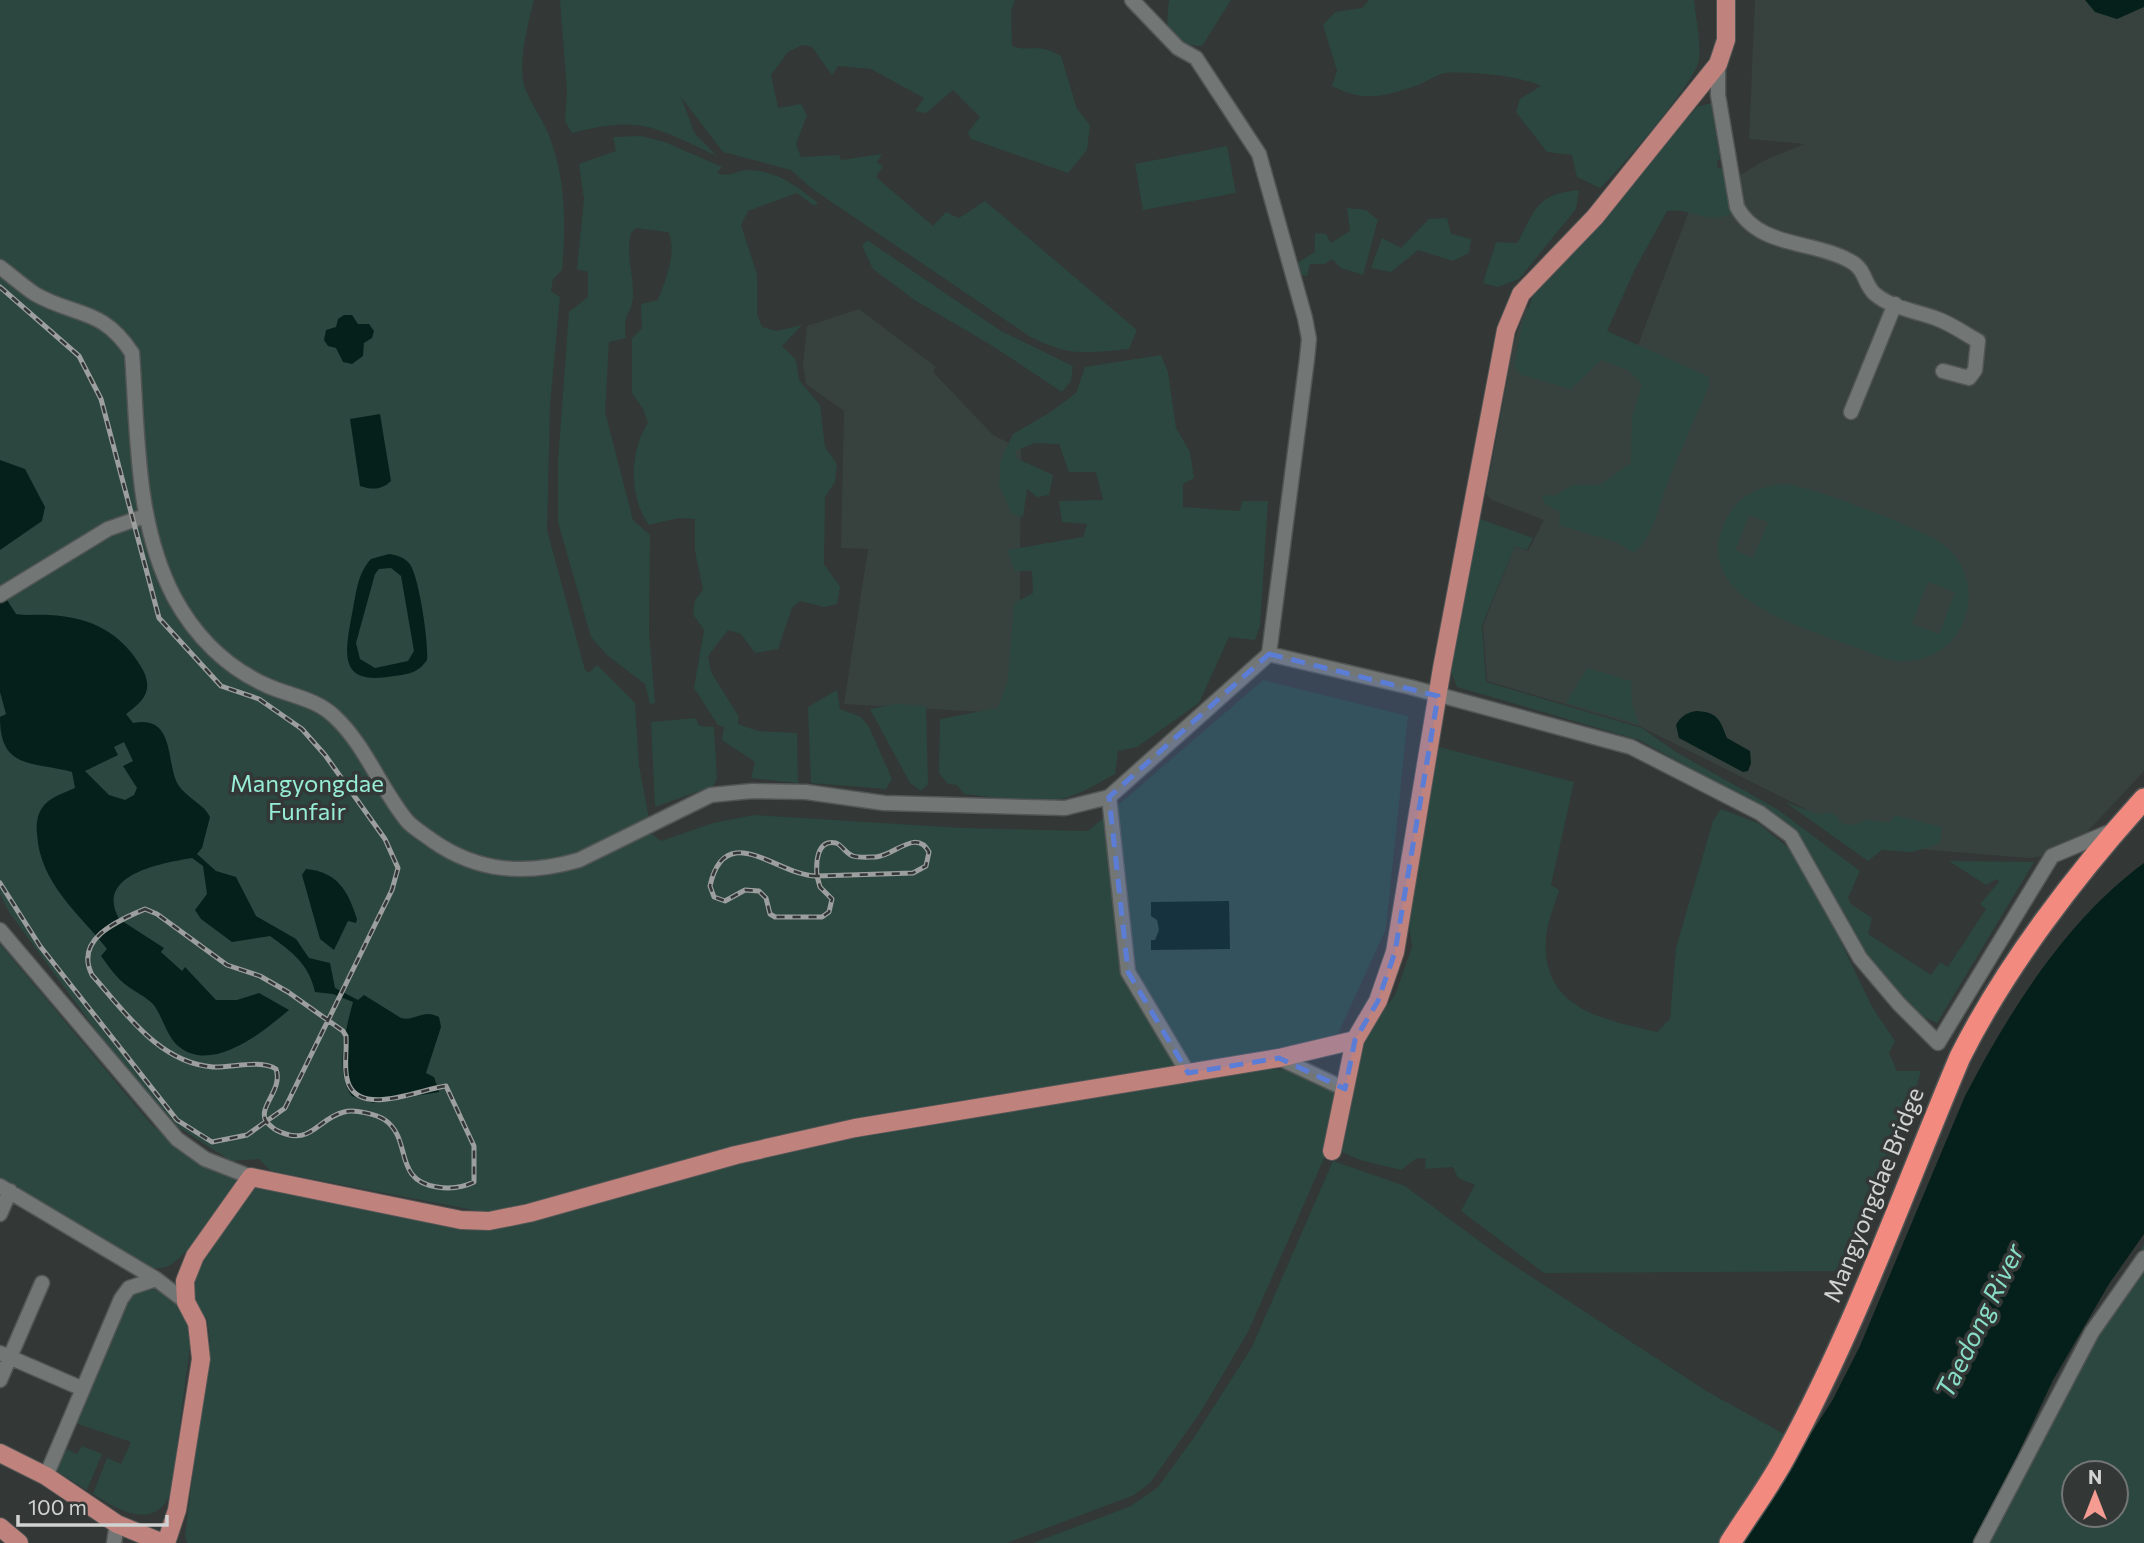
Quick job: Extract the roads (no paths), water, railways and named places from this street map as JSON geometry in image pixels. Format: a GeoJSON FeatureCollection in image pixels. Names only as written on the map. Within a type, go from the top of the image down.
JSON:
{"type":"FeatureCollection","features":[{"type":"Feature","properties":{"kind":"highway","name":"Mangyongdae Bridge"},"geometry":{"type":"LineString","coordinates":[[1730,1543],[1786,1455],[1826,1378],[1870,1280],[1959,1057],[1976,1024],[2080,876],[2144,799]]}},
{"type":"Feature","properties":{"kind":"main road"},"geometry":{"type":"LineString","coordinates":[[1332,1151],[1355,1040],[1378,1000],[1395,952],[1438,696],[1506,330],[1517,302],[1595,217],[1718,64],[1726,40],[1726,0]]}},
{"type":"Feature","properties":{"kind":"main road"},"geometry":{"type":"LineString","coordinates":[[0,1453],[46,1476],[117,1524],[165,1543],[177,1510],[201,1359],[197,1323],[186,1302],[185,1281],[195,1256],[251,1177],[461,1220],[489,1221],[530,1213],[736,1155],[855,1128],[1279,1058],[1355,1040]]}},
{"type":"Feature","properties":{"kind":"main road"},"geometry":{"type":"LineString","coordinates":[[0,1527],[19,1543]]}},
{"type":"Feature","properties":{"kind":"street"},"geometry":{"type":"LineString","coordinates":[[0,267],[36,294],[106,323],[121,337],[132,353],[145,516],[175,598],[212,649],[240,671],[269,687],[311,701],[335,717],[409,823],[465,860],[512,870],[534,871],[558,866],[579,860],[711,795],[752,791],[806,792],[884,803],[1065,808],[1109,797],[1269,653],[1309,339],[1259,154],[1196,58],[1178,48],[1132,0]]}},
{"type":"Feature","properties":{"kind":"street"},"geometry":{"type":"LineString","coordinates":[[1718,64],[1718,95],[1737,207],[1746,223],[1779,240],[1850,260],[1864,272],[1872,292],[1895,304],[1938,319],[1978,341],[1975,370],[1969,378],[1943,371]]}},
{"type":"Feature","properties":{"kind":"street"},"geometry":{"type":"LineString","coordinates":[[1850,412],[1895,304]]}},
{"type":"Feature","properties":{"kind":"street"},"geometry":{"type":"LineString","coordinates":[[3,593],[108,529],[145,516]]}},
{"type":"Feature","properties":{"kind":"street"},"geometry":{"type":"LineString","coordinates":[[1269,653],[1631,747],[1778,824],[1801,850],[1860,958],[1899,1004],[1938,1043],[2052,856],[2118,828]]}},
{"type":"Feature","properties":{"kind":"street"},"geometry":{"type":"LineString","coordinates":[[1109,797],[1128,972],[1188,1073]]}},
{"type":"Feature","properties":{"kind":"street"},"geometry":{"type":"LineString","coordinates":[[0,930],[177,1139],[205,1159],[251,1177]]}},
{"type":"Feature","properties":{"kind":"street"},"geometry":{"type":"LineString","coordinates":[[1279,1058],[1345,1089]]}},
{"type":"Feature","properties":{"kind":"street"},"geometry":{"type":"LineString","coordinates":[[0,1214],[5,1189],[156,1279],[186,1302]]}},
{"type":"Feature","properties":{"kind":"street"},"geometry":{"type":"LineString","coordinates":[[1981,1543],[2092,1332],[2144,1258]]}},
{"type":"Feature","properties":{"kind":"street"},"geometry":{"type":"LineString","coordinates":[[46,1476],[121,1299],[129,1288],[156,1279]]}},
{"type":"Feature","properties":{"kind":"street"},"geometry":{"type":"LineString","coordinates":[[0,1380],[5,1355],[41,1283]]}},
{"type":"Feature","properties":{"kind":"street"},"geometry":{"type":"LineString","coordinates":[[5,1355],[83,1389]]}},
{"type":"Feature","properties":{"kind":"street"},"geometry":{"type":"LineString","coordinates":[[114,1543],[117,1524]]}},
{"type":"Feature","properties":{"kind":"water"},"geometry":{"type":"Polygon","coordinates":[[[2085,0],[2144,0],[2144,7],[2117,19],[2095,12],[2085,0]]]}},
{"type":"Feature","properties":{"kind":"water"},"geometry":{"type":"Polygon","coordinates":[[[344,315],[352,315],[358,324],[369,324],[374,331],[372,338],[364,343],[363,356],[352,364],[343,362],[336,348],[328,346],[324,340],[326,330],[336,327],[338,319],[344,315]]]}},
{"type":"Feature","properties":{"kind":"water"},"geometry":{"type":"Polygon","coordinates":[[[380,414],[391,481],[380,488],[369,488],[360,486],[350,419],[380,414]]]}},
{"type":"Feature","properties":{"kind":"water"},"geometry":{"type":"Polygon","coordinates":[[[0,460],[25,469],[45,507],[42,521],[0,550],[0,460]]]}},
{"type":"Feature","properties":{"kind":"water"},"geometry":{"type":"Polygon","coordinates":[[[394,555],[407,561],[413,570],[425,626],[427,660],[413,672],[376,678],[354,672],[349,664],[347,643],[356,592],[363,571],[371,559],[394,555]],[[391,568],[379,569],[375,574],[356,643],[360,659],[375,668],[408,661],[414,651],[401,576],[391,568]]]}},
{"type":"Feature","properties":{"kind":"water"},"geometry":{"type":"Polygon","coordinates":[[[0,589],[16,614],[79,619],[104,629],[126,646],[143,670],[147,690],[141,701],[126,714],[133,723],[147,722],[157,726],[167,744],[179,786],[204,808],[210,817],[202,848],[197,854],[216,871],[236,877],[256,916],[296,939],[309,958],[330,963],[335,988],[358,1000],[364,995],[401,1018],[424,1014],[439,1017],[441,1027],[426,1073],[434,1077],[439,1092],[373,1103],[352,1096],[344,1075],[343,1050],[353,1002],[333,994],[315,992],[304,966],[270,936],[232,942],[201,919],[195,910],[207,894],[203,866],[192,858],[150,868],[123,881],[116,891],[114,904],[119,919],[164,948],[161,952],[182,971],[185,967],[216,1000],[237,1000],[259,993],[289,1010],[252,1038],[221,1053],[206,1056],[192,1054],[178,1046],[170,1037],[153,1004],[122,982],[101,956],[107,949],[63,897],[45,868],[37,834],[38,817],[49,801],[75,788],[72,772],[32,764],[12,755],[1,734],[0,717],[6,714],[0,692],[0,589]],[[124,742],[114,747],[118,755],[85,771],[109,795],[125,800],[134,795],[137,788],[123,766],[133,761],[124,742]]]}},
{"type":"Feature","properties":{"kind":"water"},"geometry":{"type":"Polygon","coordinates":[[[1696,711],[1714,715],[1727,738],[1750,751],[1751,763],[1748,771],[1743,772],[1679,738],[1676,725],[1684,715],[1696,711]]]}},
{"type":"Feature","properties":{"kind":"water","name":"Taedong River"},"geometry":{"type":"Polygon","coordinates":[[[2144,863],[2144,1234],[2109,1284],[2053,1380],[1976,1543],[1740,1543],[1832,1401],[1860,1346],[1965,1096],[2020,1000],[2089,912],[2144,863]]]}},
{"type":"Feature","properties":{"kind":"water"},"geometry":{"type":"Polygon","coordinates":[[[306,869],[334,879],[354,909],[356,923],[348,921],[334,950],[320,939],[302,875],[306,869]]]}},
{"type":"Feature","properties":{"kind":"water"},"geometry":{"type":"Polygon","coordinates":[[[1229,901],[1230,949],[1151,950],[1151,940],[1155,940],[1159,930],[1157,920],[1151,916],[1151,902],[1229,901]]]}},
{"type":"Feature","properties":{"kind":"railway"},"geometry":{"type":"LineString","coordinates":[[0,287],[79,356],[101,399],[159,618],[221,686],[259,699],[302,729],[325,755],[385,839],[398,868],[392,890],[285,1108],[247,1135],[212,1142],[177,1120],[40,946],[0,883]]}},
{"type":"Feature","properties":{"kind":"railway"},"geometry":{"type":"LineString","coordinates":[[817,876],[802,874],[740,853],[728,855],[717,866],[710,886],[714,897],[725,901],[745,890],[759,891],[766,898],[770,914],[775,917],[822,917],[829,912],[832,899],[820,887],[817,876],[819,854],[824,845],[836,843],[858,857],[883,856],[911,843],[924,845],[929,852],[926,866],[913,873],[817,876]]}},
{"type":"Feature","properties":{"kind":"railway"},"geometry":{"type":"LineString","coordinates":[[145,909],[157,914],[227,965],[260,976],[288,992],[343,1031],[346,1036],[347,1079],[356,1094],[379,1100],[446,1086],[474,1146],[474,1182],[451,1188],[423,1183],[408,1168],[399,1138],[393,1128],[385,1120],[371,1114],[344,1112],[306,1134],[297,1136],[276,1130],[267,1122],[264,1114],[277,1083],[276,1069],[262,1065],[213,1067],[176,1056],[160,1046],[131,1019],[92,975],[88,962],[93,941],[101,933],[122,919],[145,909]]}},
{"type":"Feature","properties":{"kind":"park label","name":"Mangyongdae Funfair"},"geometry":{"type":"Point","coordinates":[307,798]}}]}
